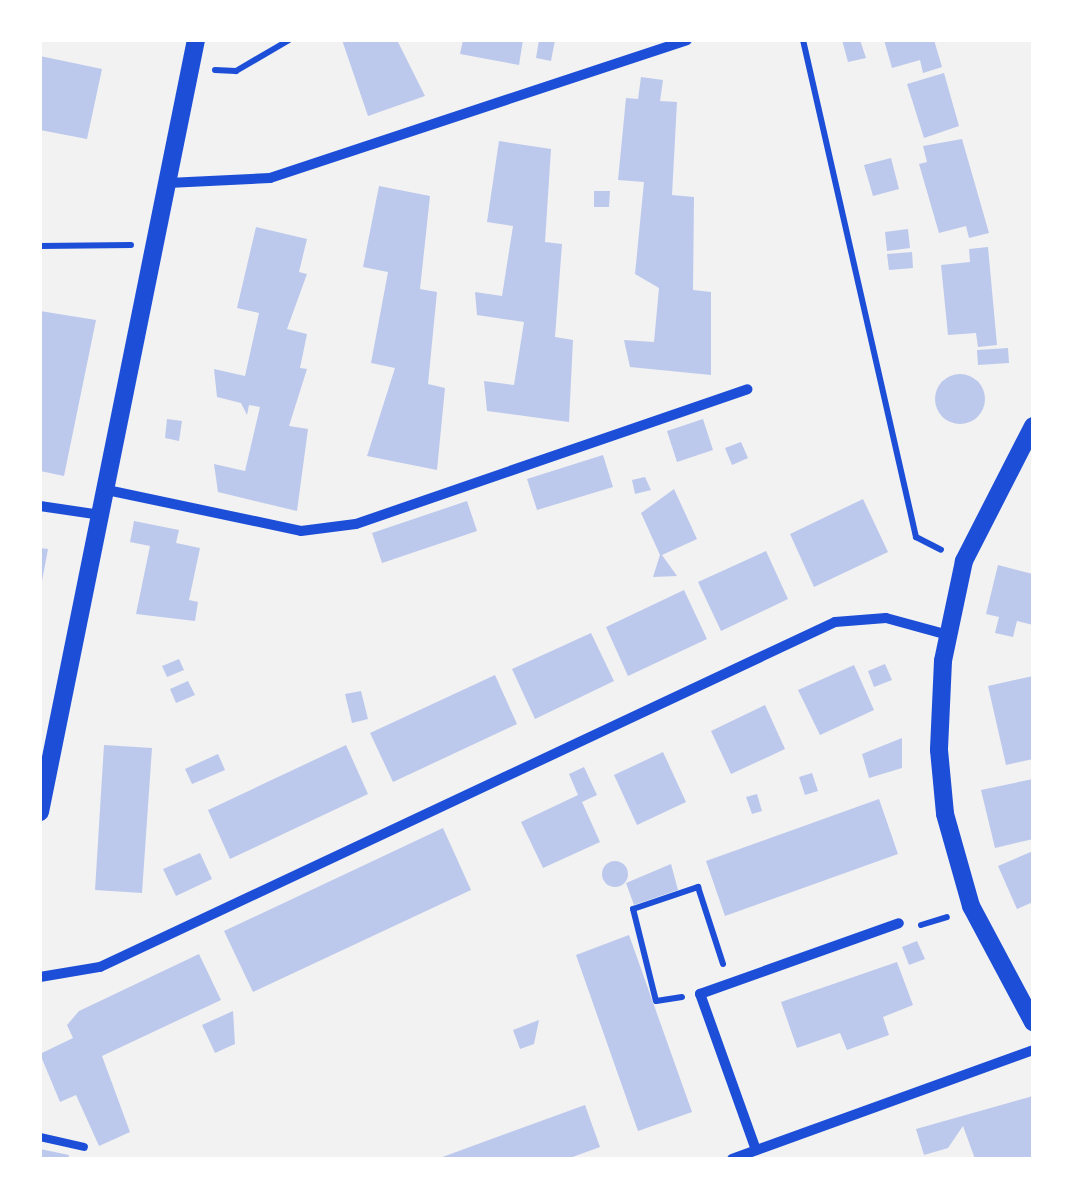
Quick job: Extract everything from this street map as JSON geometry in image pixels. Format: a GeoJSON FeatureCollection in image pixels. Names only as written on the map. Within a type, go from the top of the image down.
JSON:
{"type":"FeatureCollection","features":[{"type":"Feature","properties":{"kind":"street"},"geometry":{"type":"LineString","coordinates":[[40,812],[196,40]]}},
{"type":"Feature","properties":{"kind":"street"},"geometry":{"type":"LineString","coordinates":[[168,183],[270,178],[687,40]]}},
{"type":"Feature","properties":{"kind":"street"},"geometry":{"type":"LineString","coordinates":[[107,490],[301,532],[356,524],[747,389]]}},
{"type":"Feature","properties":{"kind":"street"},"geometry":{"type":"LineString","coordinates":[[1033,426],[964,561],[948,635],[941,788],[972,906],[1033,1022]]}},
{"type":"Feature","properties":{"kind":"street"},"geometry":{"type":"LineString","coordinates":[[40,506],[101,516]]}},
{"type":"Feature","properties":{"kind":"street"},"geometry":{"type":"LineString","coordinates":[[40,977],[100,967],[836,622],[886,618],[948,635]]}},
{"type":"Feature","properties":{"kind":"street"},"geometry":{"type":"LineString","coordinates":[[756,1150],[700,994],[899,923]]}},
{"type":"Feature","properties":{"kind":"street"},"geometry":{"type":"LineString","coordinates":[[732,1159],[1033,1050]]}},
{"type":"Feature","properties":{"kind":"lane"},"geometry":{"type":"LineString","coordinates":[[40,1137],[84,1147]]}},
{"type":"Feature","properties":{"kind":"path"},"geometry":{"type":"LineString","coordinates":[[189,68],[236,70],[289,40]]}},
{"type":"Feature","properties":{"kind":"path"},"geometry":{"type":"LineString","coordinates":[[802,40],[916,537],[964,561]]}},
{"type":"Feature","properties":{"kind":"path"},"geometry":{"type":"LineString","coordinates":[[40,246],[152,247]]}},
{"type":"Feature","properties":{"kind":"path"},"geometry":{"type":"LineString","coordinates":[[700,994],[656,1001],[633,909],[698,887],[730,984]]}},
{"type":"Feature","properties":{"kind":"path"},"geometry":{"type":"LineString","coordinates":[[899,923],[918,926],[972,906]]}},
{"type":"Feature","properties":{"kind":"building"},"geometry":{"type":"Polygon","coordinates":[[[342,40],[397,40],[425,96],[368,116],[342,40]]]}},
{"type":"Feature","properties":{"kind":"building"},"geometry":{"type":"Polygon","coordinates":[[[463,40],[523,40],[519,65],[460,54],[463,40]]]}},
{"type":"Feature","properties":{"kind":"building"},"geometry":{"type":"Polygon","coordinates":[[[539,40],[555,40],[551,61],[536,58],[539,40]]]}},
{"type":"Feature","properties":{"kind":"building"},"geometry":{"type":"Polygon","coordinates":[[[842,40],[860,40],[866,58],[848,62],[842,40]]]}},
{"type":"Feature","properties":{"kind":"building"},"geometry":{"type":"Polygon","coordinates":[[[884,40],[934,40],[942,67],[923,73],[920,60],[892,68],[884,40]]]}},
{"type":"Feature","properties":{"kind":"building"},"geometry":{"type":"Polygon","coordinates":[[[40,56],[102,69],[87,139],[40,130],[40,56]]]}},
{"type":"Feature","properties":{"kind":"building"},"geometry":{"type":"Polygon","coordinates":[[[944,73],[959,126],[924,138],[907,84],[944,73]]]}},
{"type":"Feature","properties":{"kind":"building"},"geometry":{"type":"Polygon","coordinates":[[[641,77],[663,80],[660,101],[677,102],[672,195],[694,197],[693,290],[711,292],[711,375],[630,367],[624,340],[654,342],[659,288],[635,274],[644,182],[618,180],[626,98],[638,99],[641,77]]]}},
{"type":"Feature","properties":{"kind":"building"},"geometry":{"type":"Polygon","coordinates":[[[962,139],[989,233],[969,238],[966,226],[939,233],[919,164],[927,162],[923,146],[962,139]]]}},
{"type":"Feature","properties":{"kind":"building"},"geometry":{"type":"Polygon","coordinates":[[[499,141],[551,149],[545,242],[562,244],[555,337],[573,340],[569,422],[487,411],[484,381],[514,385],[524,322],[477,315],[475,292],[502,296],[513,226],[487,222],[499,141]]]}},
{"type":"Feature","properties":{"kind":"building"},"geometry":{"type":"Polygon","coordinates":[[[891,158],[899,189],[873,196],[864,165],[891,158]]]}},
{"type":"Feature","properties":{"kind":"building"},"geometry":{"type":"Polygon","coordinates":[[[379,186],[430,196],[420,289],[437,292],[428,384],[445,388],[437,470],[367,456],[395,368],[371,363],[388,272],[363,267],[379,186]]]}},
{"type":"Feature","properties":{"kind":"building"},"geometry":{"type":"Polygon","coordinates":[[[594,191],[610,191],[609,207],[594,207],[594,191]]]}},
{"type":"Feature","properties":{"kind":"building"},"geometry":{"type":"Polygon","coordinates":[[[256,227],[307,239],[299,272],[307,274],[287,329],[307,334],[300,368],[307,369],[289,426],[308,429],[297,511],[218,492],[214,464],[245,471],[260,407],[249,405],[247,415],[241,403],[217,397],[214,369],[245,376],[259,313],[237,308],[256,227]]]}},
{"type":"Feature","properties":{"kind":"building"},"geometry":{"type":"Polygon","coordinates":[[[908,229],[910,248],[887,251],[885,232],[908,229]]]}},
{"type":"Feature","properties":{"kind":"building"},"geometry":{"type":"Polygon","coordinates":[[[988,247],[997,345],[978,347],[976,333],[948,335],[941,265],[970,262],[969,249],[988,247]]]}},
{"type":"Feature","properties":{"kind":"building"},"geometry":{"type":"Polygon","coordinates":[[[912,252],[913,268],[889,270],[887,254],[912,252]]]}},
{"type":"Feature","properties":{"kind":"building"},"geometry":{"type":"Polygon","coordinates":[[[40,311],[96,320],[64,476],[40,471],[40,311]]]}},
{"type":"Feature","properties":{"kind":"building"},"geometry":{"type":"Polygon","coordinates":[[[1008,348],[1009,363],[978,365],[977,350],[1008,348]]]}},
{"type":"Feature","properties":{"kind":"building"},"geometry":{"type":"Polygon","coordinates":[[[960,374],[978,381],[985,399],[978,417],[960,424],[942,417],[935,399],[942,381],[960,374]]]}},
{"type":"Feature","properties":{"kind":"building"},"geometry":{"type":"Polygon","coordinates":[[[167,419],[182,421],[179,441],[165,438],[167,419]]]}},
{"type":"Feature","properties":{"kind":"building"},"geometry":{"type":"Polygon","coordinates":[[[703,419],[713,450],[677,462],[667,431],[703,419]]]}},
{"type":"Feature","properties":{"kind":"building"},"geometry":{"type":"Polygon","coordinates":[[[741,442],[748,458],[732,465],[725,448],[741,442]]]}},
{"type":"Feature","properties":{"kind":"building"},"geometry":{"type":"Polygon","coordinates":[[[603,455],[613,487],[537,510],[527,479],[603,455]]]}},
{"type":"Feature","properties":{"kind":"building"},"geometry":{"type":"Polygon","coordinates":[[[645,477],[651,490],[635,494],[632,480],[645,477]]]}},
{"type":"Feature","properties":{"kind":"building"},"geometry":{"type":"Polygon","coordinates":[[[674,489],[697,539],[662,555],[677,576],[653,577],[660,555],[641,513],[674,489]]]}},
{"type":"Feature","properties":{"kind":"building"},"geometry":{"type":"Polygon","coordinates":[[[863,499],[888,552],[814,587],[790,534],[863,499]]]}},
{"type":"Feature","properties":{"kind":"building"},"geometry":{"type":"Polygon","coordinates":[[[467,501],[477,531],[382,563],[372,533],[467,501]]]}},
{"type":"Feature","properties":{"kind":"building"},"geometry":{"type":"Polygon","coordinates":[[[134,521],[179,530],[176,543],[200,548],[189,600],[198,602],[195,621],[136,614],[150,546],[130,542],[134,521]]]}},
{"type":"Feature","properties":{"kind":"building"},"geometry":{"type":"Polygon","coordinates":[[[40,548],[48,549],[42,581],[40,581],[40,548]]]}},
{"type":"Feature","properties":{"kind":"building"},"geometry":{"type":"Polygon","coordinates":[[[766,551],[788,599],[721,631],[698,582],[766,551]]]}},
{"type":"Feature","properties":{"kind":"building"},"geometry":{"type":"Polygon","coordinates":[[[998,565],[1033,574],[1033,625],[1017,621],[1013,637],[995,633],[999,617],[986,614],[998,565]]]}},
{"type":"Feature","properties":{"kind":"building"},"geometry":{"type":"Polygon","coordinates":[[[684,590],[707,639],[628,676],[606,627],[684,590]]]}},
{"type":"Feature","properties":{"kind":"building"},"geometry":{"type":"Polygon","coordinates":[[[591,633],[614,681],[535,719],[512,669],[591,633]]]}},
{"type":"Feature","properties":{"kind":"building"},"geometry":{"type":"Polygon","coordinates":[[[179,659],[184,670],[167,677],[162,666],[179,659]]]}},
{"type":"Feature","properties":{"kind":"building"},"geometry":{"type":"Polygon","coordinates":[[[885,664],[892,680],[874,687],[868,671],[885,664]]]}},
{"type":"Feature","properties":{"kind":"building"},"geometry":{"type":"Polygon","coordinates":[[[854,665],[874,710],[820,735],[798,690],[854,665]]]}},
{"type":"Feature","properties":{"kind":"building"},"geometry":{"type":"Polygon","coordinates":[[[495,675],[517,724],[393,782],[370,733],[495,675]]]}},
{"type":"Feature","properties":{"kind":"building"},"geometry":{"type":"Polygon","coordinates":[[[1033,676],[1033,759],[1006,765],[988,686],[1033,676]]]}},
{"type":"Feature","properties":{"kind":"building"},"geometry":{"type":"Polygon","coordinates":[[[188,681],[195,695],[176,703],[170,689],[188,681]]]}},
{"type":"Feature","properties":{"kind":"building"},"geometry":{"type":"Polygon","coordinates":[[[361,691],[368,719],[352,723],[345,694],[361,691]]]}},
{"type":"Feature","properties":{"kind":"building"},"geometry":{"type":"Polygon","coordinates":[[[765,705],[785,749],[731,774],[711,731],[765,705]]]}},
{"type":"Feature","properties":{"kind":"building"},"geometry":{"type":"Polygon","coordinates":[[[902,738],[902,768],[869,778],[862,754],[902,738]]]}},
{"type":"Feature","properties":{"kind":"building"},"geometry":{"type":"Polygon","coordinates":[[[104,745],[152,748],[142,893],[95,890],[104,745]]]}},
{"type":"Feature","properties":{"kind":"building"},"geometry":{"type":"Polygon","coordinates":[[[346,745],[368,794],[230,859],[208,810],[346,745]]]}},
{"type":"Feature","properties":{"kind":"building"},"geometry":{"type":"Polygon","coordinates":[[[663,752],[686,802],[637,825],[614,775],[663,752]]]}},
{"type":"Feature","properties":{"kind":"building"},"geometry":{"type":"Polygon","coordinates":[[[218,754],[225,770],[192,784],[185,769],[218,754]]]}},
{"type":"Feature","properties":{"kind":"building"},"geometry":{"type":"Polygon","coordinates":[[[584,767],[597,795],[582,802],[600,842],[543,868],[521,822],[578,795],[569,774],[584,767]]]}},
{"type":"Feature","properties":{"kind":"building"},"geometry":{"type":"Polygon","coordinates":[[[812,773],[818,791],[805,795],[799,777],[812,773]]]}},
{"type":"Feature","properties":{"kind":"building"},"geometry":{"type":"Polygon","coordinates":[[[1033,779],[1033,839],[995,848],[981,790],[1033,779]]]}},
{"type":"Feature","properties":{"kind":"building"},"geometry":{"type":"Polygon","coordinates":[[[757,794],[762,811],[752,814],[746,797],[757,794]]]}},
{"type":"Feature","properties":{"kind":"building"},"geometry":{"type":"Polygon","coordinates":[[[879,799],[898,854],[725,916],[706,861],[879,799]]]}},
{"type":"Feature","properties":{"kind":"building"},"geometry":{"type":"Polygon","coordinates":[[[443,828],[471,890],[253,992],[224,931],[443,828]]]}},
{"type":"Feature","properties":{"kind":"building"},"geometry":{"type":"Polygon","coordinates":[[[1033,851],[1033,902],[1017,909],[998,866],[1033,851]]]}},
{"type":"Feature","properties":{"kind":"building"},"geometry":{"type":"Polygon","coordinates":[[[200,853],[212,879],[176,896],[163,869],[200,853]]]}},
{"type":"Feature","properties":{"kind":"building"},"geometry":{"type":"Polygon","coordinates":[[[615,861],[624,865],[628,874],[624,883],[615,887],[606,883],[602,874],[606,865],[615,861]]]}},
{"type":"Feature","properties":{"kind":"building"},"geometry":{"type":"Polygon","coordinates":[[[671,864],[678,890],[634,905],[626,883],[671,864]]]}},
{"type":"Feature","properties":{"kind":"building"},"geometry":{"type":"Polygon","coordinates":[[[629,935],[692,1112],[638,1131],[576,955],[629,935]]]}},
{"type":"Feature","properties":{"kind":"building"},"geometry":{"type":"Polygon","coordinates":[[[917,941],[925,959],[909,965],[902,947],[917,941]]]}},
{"type":"Feature","properties":{"kind":"building"},"geometry":{"type":"Polygon","coordinates":[[[199,954],[221,1000],[102,1056],[130,1132],[99,1146],[76,1095],[60,1102],[40,1054],[73,1038],[67,1025],[79,1011],[199,954]]]}},
{"type":"Feature","properties":{"kind":"building"},"geometry":{"type":"Polygon","coordinates":[[[897,962],[913,1005],[883,1017],[889,1035],[847,1050],[840,1033],[797,1048],[781,1002],[897,962]]]}},
{"type":"Feature","properties":{"kind":"building"},"geometry":{"type":"Polygon","coordinates":[[[233,1011],[235,1044],[215,1053],[202,1025],[233,1011]]]}},
{"type":"Feature","properties":{"kind":"building"},"geometry":{"type":"Polygon","coordinates":[[[539,1020],[534,1044],[520,1049],[513,1030],[539,1020]]]}},
{"type":"Feature","properties":{"kind":"building"},"geometry":{"type":"Polygon","coordinates":[[[1033,1096],[1033,1159],[975,1159],[963,1126],[948,1148],[924,1155],[916,1129],[1033,1096]]]}},
{"type":"Feature","properties":{"kind":"building"},"geometry":{"type":"Polygon","coordinates":[[[585,1105],[600,1147],[567,1159],[437,1159],[585,1105]]]}},
{"type":"Feature","properties":{"kind":"building"},"geometry":{"type":"Polygon","coordinates":[[[40,1149],[69,1155],[68,1159],[40,1159],[40,1149]]]}}]}
